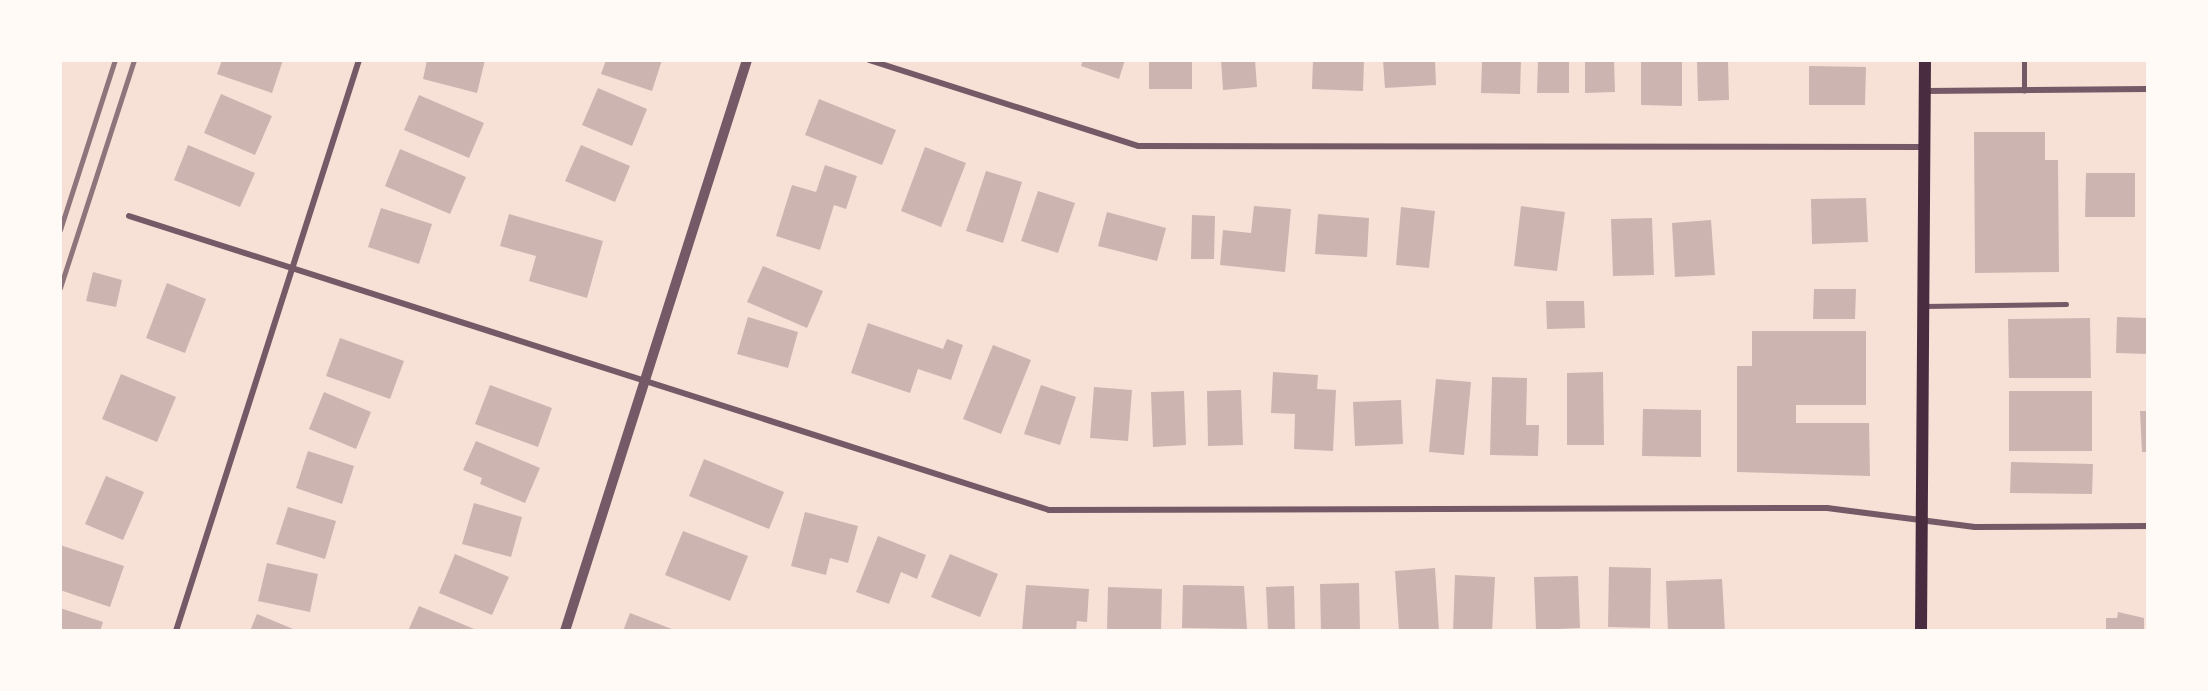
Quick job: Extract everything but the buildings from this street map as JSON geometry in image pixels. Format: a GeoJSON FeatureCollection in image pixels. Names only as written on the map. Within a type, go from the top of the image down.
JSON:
{"type":"FeatureCollection","features":[{"type":"Feature","properties":{"kind":"main road"},"geometry":{"type":"LineString","coordinates":[[1921,631],[1925,60]]}},
{"type":"Feature","properties":{"kind":"street"},"geometry":{"type":"LineString","coordinates":[[176,631],[359,60]]}},
{"type":"Feature","properties":{"kind":"street"},"geometry":{"type":"LineString","coordinates":[[565,631],[747,60]]}},
{"type":"Feature","properties":{"kind":"street"},"geometry":{"type":"LineString","coordinates":[[869,60],[1139,146],[1925,147]]}},
{"type":"Feature","properties":{"kind":"street"},"geometry":{"type":"LineString","coordinates":[[1925,91],[2148,90]]}},
{"type":"Feature","properties":{"kind":"street"},"geometry":{"type":"LineString","coordinates":[[129,216],[1049,510],[1827,508],[1921,518],[1976,527],[2148,526]]}},
{"type":"Feature","properties":{"kind":"lane"},"geometry":{"type":"LineString","coordinates":[[2024,60],[2024,91]]}},
{"type":"Feature","properties":{"kind":"lane"},"geometry":{"type":"LineString","coordinates":[[1923,306],[2066,304]]}},
{"type":"Feature","properties":{"kind":"railway"},"geometry":{"type":"LineString","coordinates":[[60,230],[115,60]]}},
{"type":"Feature","properties":{"kind":"railway"},"geometry":{"type":"LineString","coordinates":[[60,288],[134,60]]}}]}
